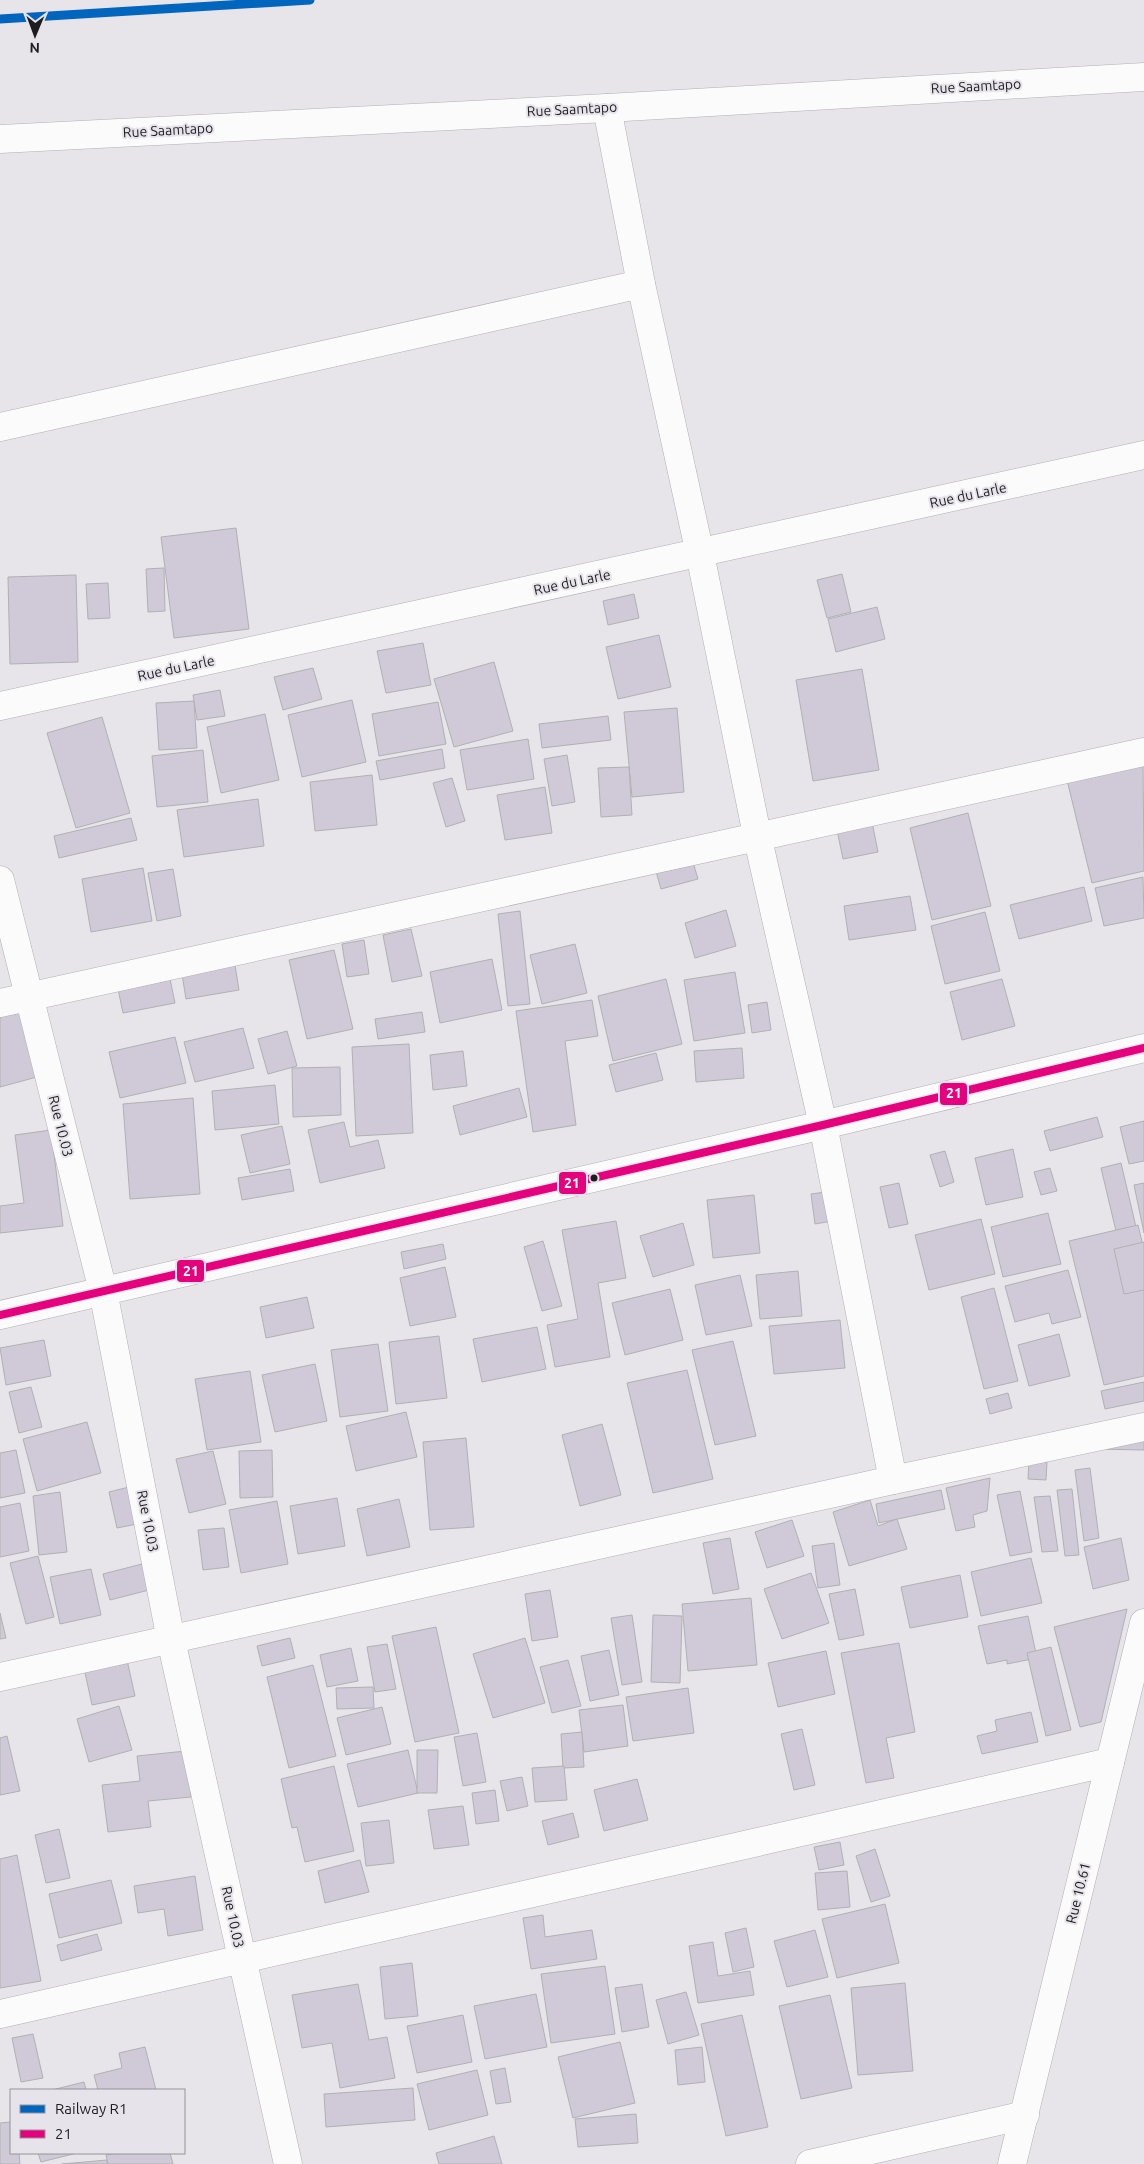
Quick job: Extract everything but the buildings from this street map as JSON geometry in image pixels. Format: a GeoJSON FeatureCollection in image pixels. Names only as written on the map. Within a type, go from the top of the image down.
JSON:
{"type":"FeatureCollection","features":[{"type":"Feature","properties":{"kind":"street","name":"Rue Saamtapo"},"geometry":{"type":"LineString","coordinates":[[0,139],[607,108],[1144,77]]}},
{"type":"Feature","properties":{"kind":"street"},"geometry":{"type":"LineString","coordinates":[[607,108],[641,284],[700,554],[756,836],[823,1125],[893,1480]]}},
{"type":"Feature","properties":{"kind":"street"},"geometry":{"type":"LineString","coordinates":[[0,427],[641,284]]}},
{"type":"Feature","properties":{"kind":"street","name":"Rue du Larle"},"geometry":{"type":"LineString","coordinates":[[0,706],[1144,456]]}},
{"type":"Feature","properties":{"kind":"street"},"geometry":{"type":"LineString","coordinates":[[0,1003],[1144,752]]}},
{"type":"Feature","properties":{"kind":"street","name":"Rue 10.03"},"geometry":{"type":"LineString","coordinates":[[0,880],[103,1291],[171,1640],[288,2164]]}},
{"type":"Feature","properties":{"kind":"street"},"geometry":{"type":"LineString","coordinates":[[0,1315],[823,1125],[1144,1048]]}},
{"type":"Feature","properties":{"kind":"street"},"geometry":{"type":"LineString","coordinates":[[0,1677],[893,1480],[1144,1427]]}},
{"type":"Feature","properties":{"kind":"street","name":"Rue 10.61"},"geometry":{"type":"LineString","coordinates":[[1012,2164],[1144,1623]]}},
{"type":"Feature","properties":{"kind":"street"},"geometry":{"type":"LineString","coordinates":[[0,2014],[1110,1762]]}},
{"type":"Feature","properties":{"kind":"street"},"geometry":{"type":"LineString","coordinates":[[810,2164],[1025,2115]]}},
{"type":"Feature","properties":{"kind":"rail line","name":"R1"},"geometry":{"type":"LineString","coordinates":[[0,19],[310,0]]}},
{"type":"Feature","properties":{"kind":"transit line","name":"21"},"geometry":{"type":"LineString","coordinates":[[0,1315],[823,1125],[1144,1048]]}}]}
